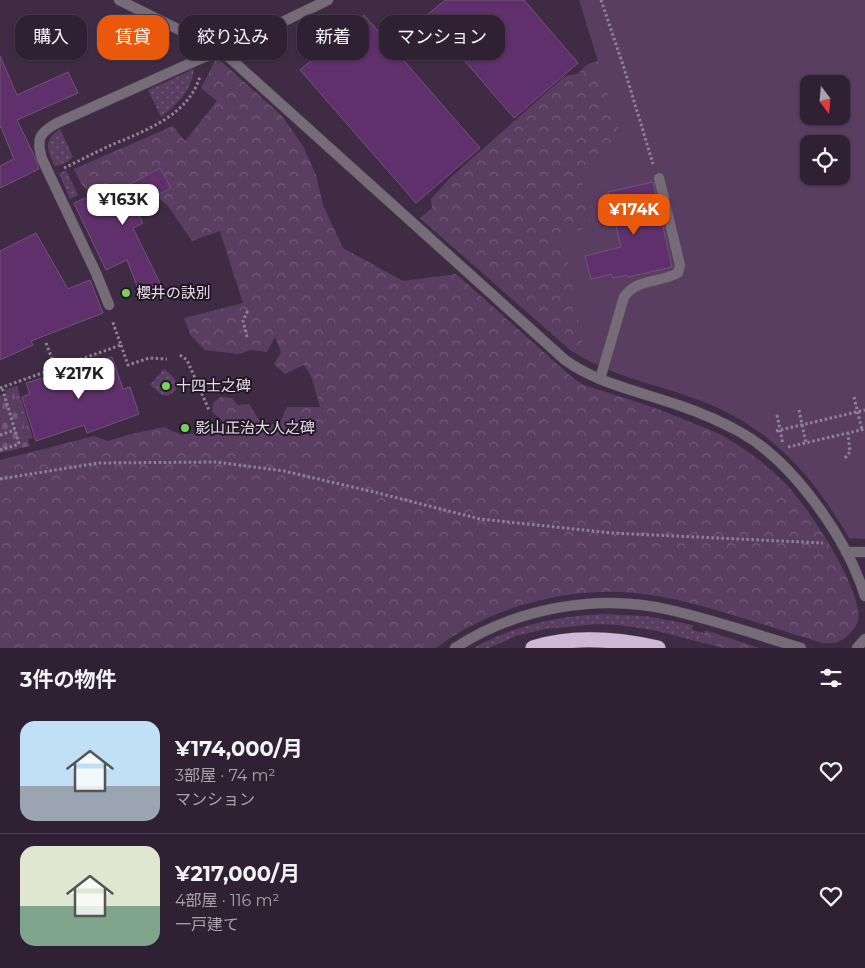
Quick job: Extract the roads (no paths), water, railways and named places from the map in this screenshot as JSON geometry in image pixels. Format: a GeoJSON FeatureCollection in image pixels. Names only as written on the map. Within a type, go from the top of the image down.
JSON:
{"type":"FeatureCollection","features":[{"type":"Feature","properties":{"kind":"highway"},"geometry":{"type":"LineString","coordinates":[[532,648],[560,642],[582,640],[620,642],[658,648]]}},
{"type":"Feature","properties":{"kind":"street"},"geometry":{"type":"LineString","coordinates":[[119,0],[179,30]]}},
{"type":"Feature","properties":{"kind":"street"},"geometry":{"type":"LineString","coordinates":[[287,20],[328,0]]}},
{"type":"Feature","properties":{"kind":"street"},"geometry":{"type":"LineString","coordinates":[[109,310],[96,273],[39,149],[39,139],[44,131],[57,123],[198,60]]}},
{"type":"Feature","properties":{"kind":"street"},"geometry":{"type":"LineString","coordinates":[[232,60],[578,370],[682,406],[741,433],[781,464],[823,514],[846,552],[865,596]]}},
{"type":"Feature","properties":{"kind":"street"},"geometry":{"type":"LineString","coordinates":[[600,379],[624,297],[629,290],[638,284],[678,273],[680,265],[659,178]]}},
{"type":"Feature","properties":{"kind":"street"},"geometry":{"type":"LineString","coordinates":[[846,552],[865,552]]}},
{"type":"Feature","properties":{"kind":"street"},"geometry":{"type":"LineString","coordinates":[[455,648],[488,630],[540,611],[565,606],[615,604],[669,609],[801,648]]}},
{"type":"Feature","properties":{"kind":"street"},"geometry":{"type":"LineString","coordinates":[[856,648],[865,639]]}},
{"type":"Feature","properties":{"kind":"place","name":"櫻井の訣別"},"geometry":{"type":"Point","coordinates":[126,293]}},
{"type":"Feature","properties":{"kind":"place","name":"十四士之碑"},"geometry":{"type":"Point","coordinates":[166,386]}},
{"type":"Feature","properties":{"kind":"place","name":"影山正治大人之碑"},"geometry":{"type":"Point","coordinates":[185,428]}}]}
